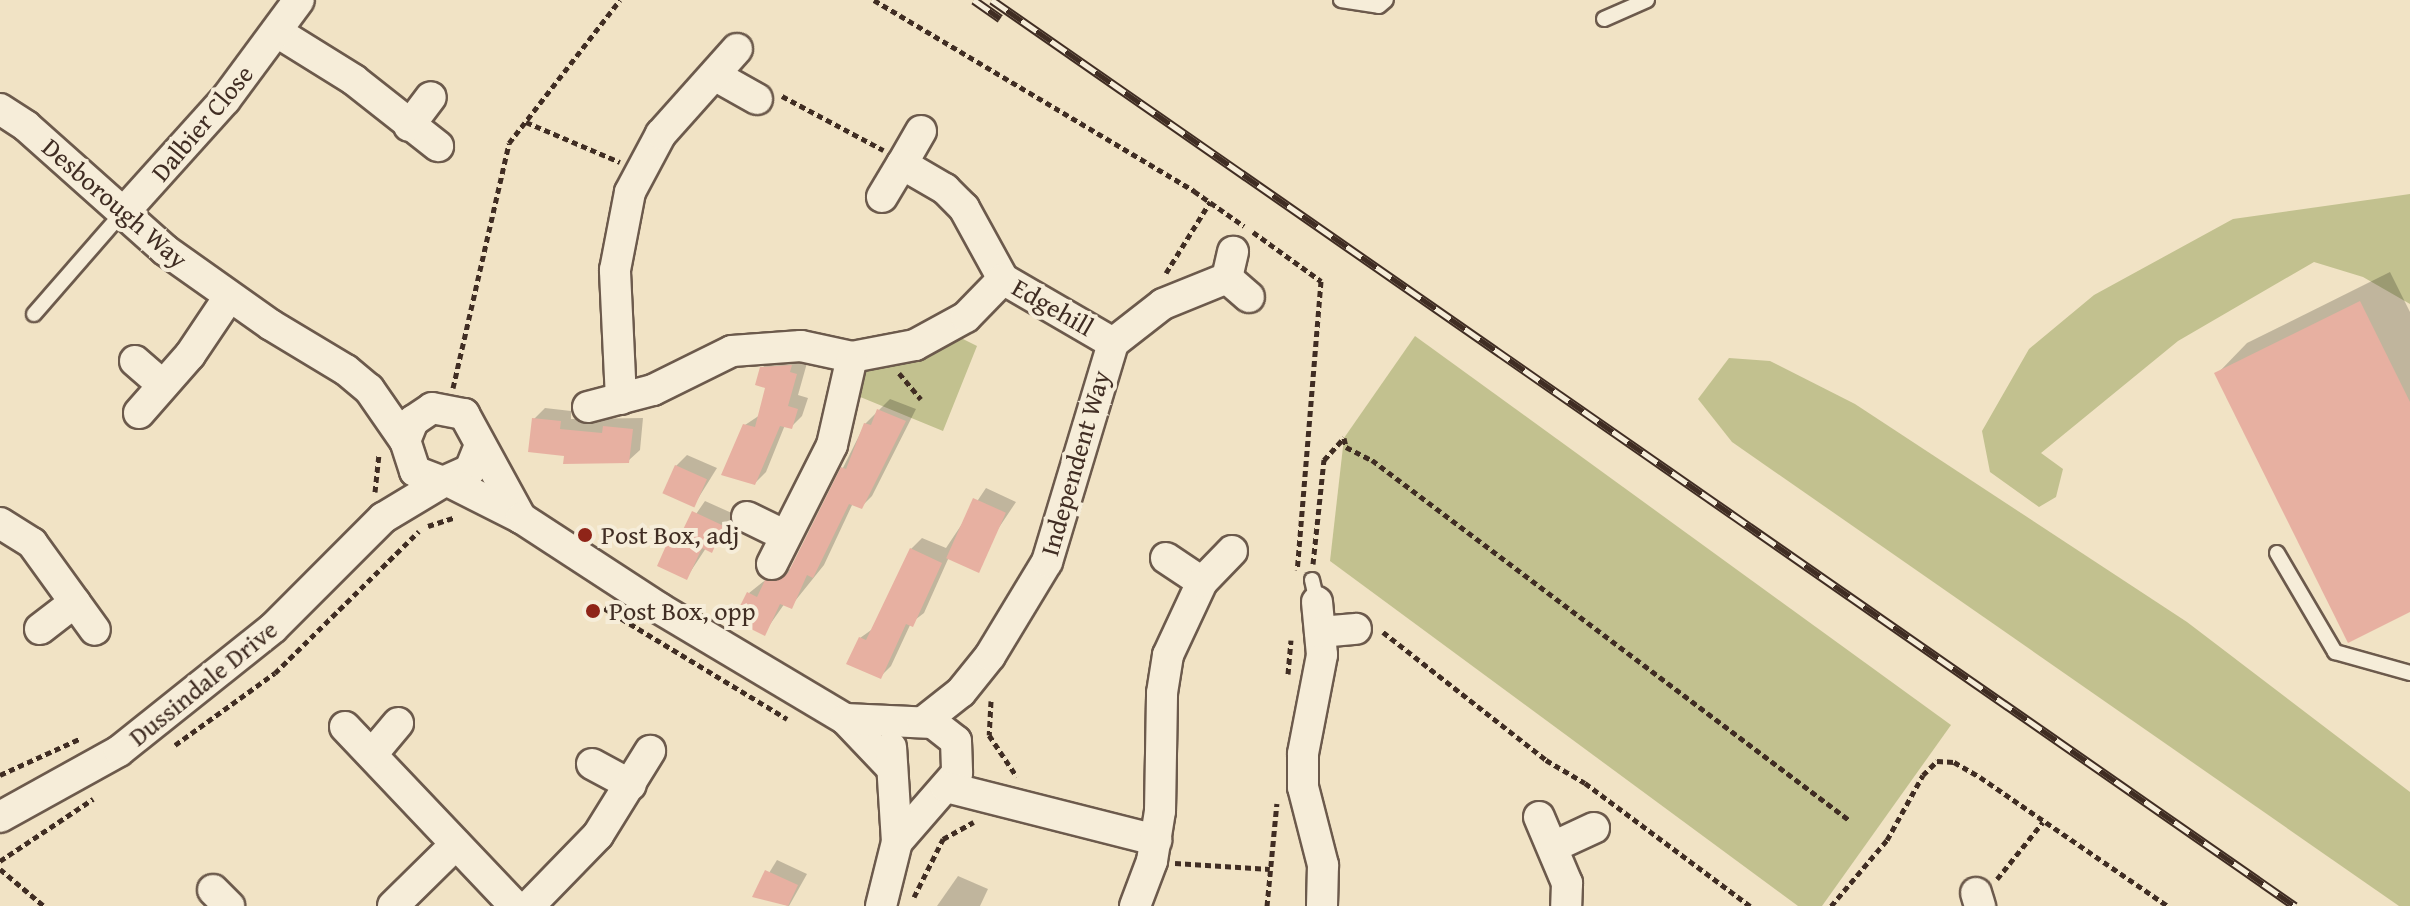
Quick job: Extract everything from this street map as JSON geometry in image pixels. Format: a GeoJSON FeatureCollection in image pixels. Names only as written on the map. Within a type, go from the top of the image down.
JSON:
{"type":"FeatureCollection","features":[{"type":"Feature","properties":{"kind":"street","name":"Dalbier Close"},"geometry":{"type":"LineString","coordinates":[[124,212],[225,100],[299,0]]}},
{"type":"Feature","properties":{"kind":"street"},"geometry":{"type":"LineString","coordinates":[[277,32],[354,80],[438,146]]}},
{"type":"Feature","properties":{"kind":"street"},"geometry":{"type":"LineString","coordinates":[[621,399],[615,270],[638,172],[661,134],[737,49]]}},
{"type":"Feature","properties":{"kind":"street"},"geometry":{"type":"LineString","coordinates":[[716,76],[757,99]]}},
{"type":"Feature","properties":{"kind":"street"},"geometry":{"type":"LineString","coordinates":[[409,126],[431,97]]}},
{"type":"Feature","properties":{"kind":"street","name":"Desborough Way"},"geometry":{"type":"LineString","coordinates":[[0,109],[26,126],[165,250],[229,297],[310,345],[369,389],[396,448]]}},
{"type":"Feature","properties":{"kind":"street"},"geometry":{"type":"LineString","coordinates":[[882,197],[921,131]]}},
{"type":"Feature","properties":{"kind":"street","name":"Edgehill"},"geometry":{"type":"LineString","coordinates":[[902,164],[945,189],[964,208],[1003,279],[1070,313],[1113,343]]}},
{"type":"Feature","properties":{"kind":"street","name":"Independent Way"},"geometry":{"type":"LineString","coordinates":[[918,723],[961,692],[990,656],[1058,540],[1091,404],[1113,343],[1163,304],[1236,276]]}},
{"type":"Feature","properties":{"kind":"street"},"geometry":{"type":"LineString","coordinates":[[588,407],[653,390],[732,351],[801,346],[852,357],[939,335],[1003,279]]}},
{"type":"Feature","properties":{"kind":"street"},"geometry":{"type":"LineString","coordinates":[[139,413],[229,297]]}},
{"type":"Feature","properties":{"kind":"street"},"geometry":{"type":"LineString","coordinates":[[772,564],[832,445],[852,357]]}},
{"type":"Feature","properties":{"kind":"street"},"geometry":{"type":"LineString","coordinates":[[135,361],[163,385]]}},
{"type":"Feature","properties":{"kind":"street","name":"Desborough Way"},"geometry":{"type":"LineString","coordinates":[[369,389],[443,395]]}},
{"type":"Feature","properties":{"kind":"street"},"geometry":{"type":"LineString","coordinates":[[443,395],[476,427],[480,445],[521,518]]}},
{"type":"Feature","properties":{"kind":"street","name":"Dussindale Drive"},"geometry":{"type":"LineString","coordinates":[[0,817],[119,751],[273,628],[378,508],[396,448],[413,421],[443,395]]}},
{"type":"Feature","properties":{"kind":"street","name":"Dussindale Drive"},"geometry":{"type":"LineString","coordinates":[[378,508],[470,470],[480,445]]}},
{"type":"Feature","properties":{"kind":"street"},"geometry":{"type":"LineString","coordinates":[[396,448],[415,471],[447,482],[521,518],[845,719],[913,792],[944,789],[1025,807],[1160,851]]}},
{"type":"Feature","properties":{"kind":"street"},"geometry":{"type":"LineString","coordinates":[[747,517],[784,535]]}},
{"type":"Feature","properties":{"kind":"street"},"geometry":{"type":"LineString","coordinates":[[0,523],[32,543],[95,630]]}},
{"type":"Feature","properties":{"kind":"street"},"geometry":{"type":"LineString","coordinates":[[1135,906],[1160,851],[1168,655],[1202,582],[1232,551]]}},
{"type":"Feature","properties":{"kind":"street"},"geometry":{"type":"LineString","coordinates":[[1166,558],[1202,582]]}},
{"type":"Feature","properties":{"kind":"street"},"geometry":{"type":"LineString","coordinates":[[40,629],[75,602]]}},
{"type":"Feature","properties":{"kind":"street"},"geometry":{"type":"LineString","coordinates":[[1322,906],[1323,865],[1303,787],[1303,754],[1320,684],[1310,609],[1367,628]]}},
{"type":"Feature","properties":{"kind":"street"},"geometry":{"type":"LineString","coordinates":[[897,842],[957,773],[961,692]]}},
{"type":"Feature","properties":{"kind":"street"},"geometry":{"type":"LineString","coordinates":[[845,719],[941,726],[958,746],[1025,807]]}},
{"type":"Feature","properties":{"kind":"street"},"geometry":{"type":"LineString","coordinates":[[373,753],[398,723]]}},
{"type":"Feature","properties":{"kind":"street"},"geometry":{"type":"LineString","coordinates":[[881,906],[897,842],[892,744],[918,723]]}},
{"type":"Feature","properties":{"kind":"street"},"geometry":{"type":"LineString","coordinates":[[345,727],[515,906]]}},
{"type":"Feature","properties":{"kind":"street"},"geometry":{"type":"LineString","coordinates":[[529,906],[598,835],[650,751]]}},
{"type":"Feature","properties":{"kind":"street"},"geometry":{"type":"LineString","coordinates":[[592,764],[631,785]]}},
{"type":"Feature","properties":{"kind":"street"},"geometry":{"type":"LineString","coordinates":[[1539,817],[1555,846],[1567,883],[1566,906]]}},
{"type":"Feature","properties":{"kind":"street"},"geometry":{"type":"LineString","coordinates":[[1555,846],[1594,828]]}},
{"type":"Feature","properties":{"kind":"street"},"geometry":{"type":"LineString","coordinates":[[393,906],[456,844]]}},
{"type":"Feature","properties":{"kind":"lane"},"geometry":{"type":"LineString","coordinates":[[1341,0],[1379,6],[1386,0]]}},
{"type":"Feature","properties":{"kind":"lane"},"geometry":{"type":"LineString","coordinates":[[1604,19],[1647,0]]}},
{"type":"Feature","properties":{"kind":"lane"},"geometry":{"type":"LineString","coordinates":[[34,314],[124,212]]}},
{"type":"Feature","properties":{"kind":"lane"},"geometry":{"type":"LineString","coordinates":[[2277,553],[2335,652],[2410,673]]}},
{"type":"Feature","properties":{"kind":"path"},"geometry":{"type":"LineString","coordinates":[[463,392],[443,395],[509,143],[620,0]]}},
{"type":"Feature","properties":{"kind":"path"},"geometry":{"type":"LineString","coordinates":[[874,0],[1210,202],[1321,281],[1296,577],[1310,609]]}},
{"type":"Feature","properties":{"kind":"path"},"geometry":{"type":"LineString","coordinates":[[757,99],[773,91],[902,164]]}},
{"type":"Feature","properties":{"kind":"path"},"geometry":{"type":"LineString","coordinates":[[526,122],[638,172]]}},
{"type":"Feature","properties":{"kind":"path"},"geometry":{"type":"LineString","coordinates":[[1163,304],[1160,282],[1210,202]]}},
{"type":"Feature","properties":{"kind":"path"},"geometry":{"type":"LineString","coordinates":[[1287,685],[1310,609],[1324,460],[1344,438],[1346,447],[1372,460],[1849,820]]}},
{"type":"Feature","properties":{"kind":"path"},"geometry":{"type":"LineString","coordinates":[[378,508],[381,469],[396,448]]}},
{"type":"Feature","properties":{"kind":"path"},"geometry":{"type":"LineString","coordinates":[[275,673],[415,534],[443,519],[461,516]]}},
{"type":"Feature","properties":{"kind":"path"},"geometry":{"type":"LineString","coordinates":[[598,604],[799,726]]}},
{"type":"Feature","properties":{"kind":"path"},"geometry":{"type":"LineString","coordinates":[[1367,628],[1546,760],[1585,783],[1750,906]]}},
{"type":"Feature","properties":{"kind":"path"},"geometry":{"type":"LineString","coordinates":[[993,692],[986,719],[989,735],[1015,776],[1030,787],[1025,807]]}},
{"type":"Feature","properties":{"kind":"path"},"geometry":{"type":"LineString","coordinates":[[0,775],[93,733]]}},
{"type":"Feature","properties":{"kind":"path"},"geometry":{"type":"LineString","coordinates":[[1831,906],[1887,840],[1923,775],[1937,761],[1954,762],[2168,906]]}},
{"type":"Feature","properties":{"kind":"path"},"geometry":{"type":"LineString","coordinates":[[1267,906],[1278,792]]}},
{"type":"Feature","properties":{"kind":"path"},"geometry":{"type":"LineString","coordinates":[[911,906],[931,855],[943,839],[981,820]]}},
{"type":"Feature","properties":{"kind":"path"},"geometry":{"type":"LineString","coordinates":[[2002,875],[2043,822]]}},
{"type":"Feature","properties":{"kind":"path"},"geometry":{"type":"LineString","coordinates":[[1160,851],[1270,869]]}},
{"type":"Feature","properties":{"kind":"path"},"geometry":{"type":"LineString","coordinates":[[0,869],[44,906]]}},
{"type":"Feature","properties":{"kind":"shaded area"},"geometry":{"type":"Polygon","coordinates":[[[2410,194],[2410,304],[2363,277],[2314,262],[2178,341],[2041,453],[2063,469],[2056,497],[2039,507],[1990,472],[1982,431],[2029,349],[2094,295],[2233,219],[2410,194]]]}},
{"type":"Feature","properties":{"kind":"shaded area"},"geometry":{"type":"Polygon","coordinates":[[[1415,336],[1951,725],[1822,906],[1798,906],[1330,561],[1344,438],[1415,336]]]}},
{"type":"Feature","properties":{"kind":"shaded area"},"geometry":{"type":"Polygon","coordinates":[[[961,338],[977,346],[943,431],[853,394],[865,368],[920,359],[961,338]]]}},
{"type":"Feature","properties":{"kind":"shaded area"},"geometry":{"type":"Polygon","coordinates":[[[1729,358],[1770,361],[1855,404],[2187,622],[2410,792],[2410,906],[2399,906],[1732,442],[1698,399],[1729,358]]]}},
{"type":"Feature","properties":{"kind":"building"},"geometry":{"type":"Polygon","coordinates":[[[2360,301],[2410,402],[2410,612],[2348,643],[2214,373],[2360,301]]]}},
{"type":"Feature","properties":{"kind":"building"},"geometry":{"type":"Polygon","coordinates":[[[792,365],[790,372],[797,374],[788,406],[798,409],[792,429],[780,426],[755,485],[721,475],[743,424],[755,427],[765,388],[755,385],[760,367],[792,365]]]}},
{"type":"Feature","properties":{"kind":"building"},"geometry":{"type":"Polygon","coordinates":[[[877,409],[906,421],[862,509],[849,504],[813,578],[807,575],[792,609],[780,604],[765,636],[733,620],[747,592],[757,597],[765,580],[781,579],[788,573],[841,467],[846,469],[864,423],[871,425],[877,409]]]}},
{"type":"Feature","properties":{"kind":"building"},"geometry":{"type":"Polygon","coordinates":[[[532,418],[561,421],[560,429],[602,433],[603,426],[633,429],[629,463],[563,464],[564,456],[528,452],[532,418]]]}},
{"type":"Feature","properties":{"kind":"building"},"geometry":{"type":"Polygon","coordinates":[[[675,465],[707,479],[694,508],[662,493],[675,465]]]}},
{"type":"Feature","properties":{"kind":"building"},"geometry":{"type":"Polygon","coordinates":[[[973,498],[1006,513],[979,573],[946,558],[973,498]]]}},
{"type":"Feature","properties":{"kind":"building"},"geometry":{"type":"Polygon","coordinates":[[[692,511],[724,526],[712,553],[702,548],[687,580],[657,566],[669,539],[677,542],[692,511]]]}},
{"type":"Feature","properties":{"kind":"building"},"geometry":{"type":"Polygon","coordinates":[[[910,548],[942,563],[913,627],[906,624],[881,679],[846,664],[859,637],[866,640],[910,548]]]}},
{"type":"Feature","properties":{"kind":"building"},"geometry":{"type":"Polygon","coordinates":[[[765,870],[798,885],[788,906],[752,897],[765,870]]]}},
{"type":"Feature","properties":{"kind":"railway"},"geometry":{"type":"LineString","coordinates":[[974,0],[1000,18]]}},
{"type":"Feature","properties":{"kind":"railway"},"geometry":{"type":"LineString","coordinates":[[992,0],[2295,906]]}},
{"type":"Feature","properties":{"kind":"place","name":"Post Box, adj"},"geometry":{"type":"Point","coordinates":[585,535]}},
{"type":"Feature","properties":{"kind":"place","name":"Post Box, opp"},"geometry":{"type":"Point","coordinates":[593,611]}}]}
